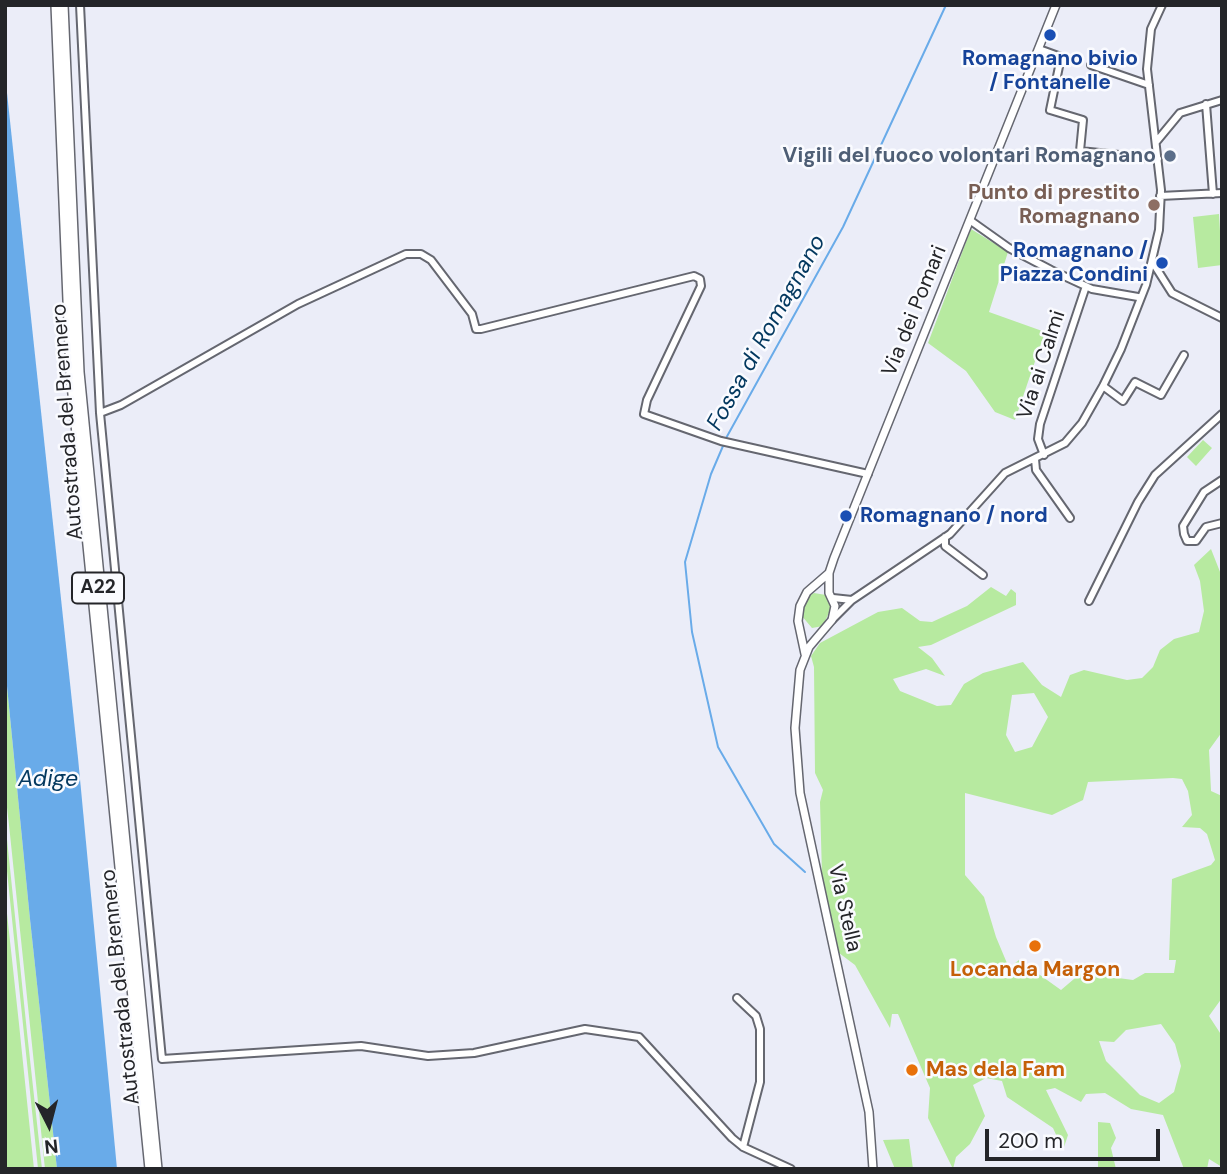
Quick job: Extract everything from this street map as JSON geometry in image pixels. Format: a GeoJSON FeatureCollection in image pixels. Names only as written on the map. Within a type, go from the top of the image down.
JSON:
{"type":"FeatureCollection","features":[{"type":"Feature","properties":{"kind":"highway","name":"Autostrada del Brennero"},"geometry":{"type":"LineString","coordinates":[[56,5],[71,374],[150,1169]]}},
{"type":"Feature","properties":{"kind":"highway","name":"Autostrada del Brennero"},"geometry":{"type":"LineString","coordinates":[[63,5],[79,372],[157,1169]]}},
{"type":"Feature","properties":{"kind":"main road","name":"Via dei Pomari"},"geometry":{"type":"LineString","coordinates":[[800,627],[797,621],[803,596],[829,573],[1056,5]]}},
{"type":"Feature","properties":{"kind":"main road","name":"Via dei Pomari"},"geometry":{"type":"LineString","coordinates":[[829,573],[831,596],[835,606],[832,620]]}},
{"type":"Feature","properties":{"kind":"main road"},"geometry":{"type":"LineString","coordinates":[[813,589],[831,596]]}},
{"type":"Feature","properties":{"kind":"main road"},"geometry":{"type":"LineString","coordinates":[[800,627],[812,633],[822,632],[832,620]]}},
{"type":"Feature","properties":{"kind":"main road","name":"Via Stella"},"geometry":{"type":"LineString","coordinates":[[800,627],[805,654]]}},
{"type":"Feature","properties":{"kind":"main road","name":"Via Stella"},"geometry":{"type":"LineString","coordinates":[[822,632],[805,654],[800,670],[795,728],[800,793],[869,1112],[873,1169]]}},
{"type":"Feature","properties":{"kind":"street"},"geometry":{"type":"LineString","coordinates":[[80,5],[100,413],[162,1059],[170,1061],[361,1046],[428,1056],[474,1053],[585,1030],[639,1037],[682,1087],[743,1147],[790,1169]]}},
{"type":"Feature","properties":{"kind":"street"},"geometry":{"type":"LineString","coordinates":[[832,620],[852,600],[945,537],[1005,473],[1044,456],[1075,432],[1103,386],[1121,349],[1153,263],[1160,196],[1148,48],[1161,5]]}},
{"type":"Feature","properties":{"kind":"street"},"geometry":{"type":"LineString","coordinates":[[1039,49],[1061,57],[1050,110],[1083,120],[1080,151],[1158,159]]}},
{"type":"Feature","properties":{"kind":"street"},"geometry":{"type":"LineString","coordinates":[[1091,65],[1149,85]]}},
{"type":"Feature","properties":{"kind":"street"},"geometry":{"type":"LineString","coordinates":[[1156,142],[1180,113],[1222,100]]}},
{"type":"Feature","properties":{"kind":"street"},"geometry":{"type":"LineString","coordinates":[[1206,104],[1213,194]]}},
{"type":"Feature","properties":{"kind":"street"},"geometry":{"type":"LineString","coordinates":[[1160,196],[1222,193]]}},
{"type":"Feature","properties":{"kind":"street"},"geometry":{"type":"LineString","coordinates":[[971,221],[1025,258],[1086,286],[1138,298]]}},
{"type":"Feature","properties":{"kind":"street"},"geometry":{"type":"LineString","coordinates":[[100,413],[121,405],[298,304],[405,254],[421,254],[431,260],[472,314],[476,329],[694,276],[701,279],[701,286],[647,400],[644,414],[720,441],[868,474]]}},
{"type":"Feature","properties":{"kind":"street"},"geometry":{"type":"LineString","coordinates":[[1153,263],[1172,293],[1222,317]]}},
{"type":"Feature","properties":{"kind":"street","name":"Via ai Calmi"},"geometry":{"type":"LineString","coordinates":[[1044,456],[1038,439],[1040,424],[1086,286]]}},
{"type":"Feature","properties":{"kind":"street"},"geometry":{"type":"LineString","coordinates":[[1103,386],[1123,401],[1135,382],[1161,395],[1184,355]]}},
{"type":"Feature","properties":{"kind":"street"},"geometry":{"type":"LineString","coordinates":[[1089,601],[1138,502],[1155,475],[1222,414]]}},
{"type":"Feature","properties":{"kind":"street"},"geometry":{"type":"LineString","coordinates":[[1035,459],[1036,470],[1070,518]]}},
{"type":"Feature","properties":{"kind":"street"},"geometry":{"type":"LineString","coordinates":[[1222,480],[1204,492],[1183,526],[1184,534],[1187,541],[1196,541],[1206,527],[1222,523]]}},
{"type":"Feature","properties":{"kind":"street"},"geometry":{"type":"LineString","coordinates":[[945,537],[945,546],[983,575]]}},
{"type":"Feature","properties":{"kind":"street"},"geometry":{"type":"LineString","coordinates":[[831,596],[852,600]]}},
{"type":"Feature","properties":{"kind":"street"},"geometry":{"type":"LineString","coordinates":[[737,998],[756,1016],[760,1029],[760,1082],[743,1147]]}},
{"type":"Feature","properties":{"kind":"green space"},"geometry":{"type":"Polygon","coordinates":[[[1219,214],[1222,265],[1198,268],[1193,217],[1219,214]]]}},
{"type":"Feature","properties":{"kind":"green space"},"geometry":{"type":"Polygon","coordinates":[[[971,229],[1008,252],[989,312],[1045,332],[1015,420],[995,412],[966,371],[928,343],[971,229]]]}},
{"type":"Feature","properties":{"kind":"green space"},"geometry":{"type":"Polygon","coordinates":[[[1203,440],[1212,448],[1196,466],[1187,457],[1203,440]]]}},
{"type":"Feature","properties":{"kind":"green space"},"geometry":{"type":"Polygon","coordinates":[[[1211,549],[1222,577],[1222,732],[1209,750],[1211,791],[1222,796],[1222,998],[1209,1016],[1222,1036],[1222,1167],[1209,1159],[1207,1169],[1184,1169],[1163,1115],[1131,1109],[1105,1093],[1086,1094],[1081,1102],[1055,1088],[1046,1090],[1068,1135],[1063,1150],[1053,1128],[1007,1097],[1002,1081],[986,1078],[973,1085],[985,1116],[970,1144],[956,1157],[953,1169],[928,1118],[930,1088],[898,1014],[892,1014],[890,1028],[855,965],[839,953],[832,932],[822,875],[820,802],[823,790],[815,773],[814,667],[811,656],[820,643],[878,612],[902,608],[920,621],[932,622],[967,606],[991,587],[1006,596],[1011,589],[1016,593],[1016,605],[931,645],[918,647],[932,658],[945,676],[926,669],[893,679],[900,691],[937,706],[951,705],[964,684],[983,673],[1023,662],[1042,685],[1061,697],[1070,675],[1084,670],[1127,680],[1142,678],[1153,667],[1160,650],[1174,639],[1199,632],[1204,611],[1200,581],[1194,565],[1211,549]],[[1034,693],[1012,695],[1006,735],[1015,752],[1032,747],[1048,717],[1034,693]],[[1182,779],[1088,782],[1083,800],[1052,815],[965,793],[965,875],[984,897],[1009,968],[1019,960],[1061,990],[1081,973],[1133,980],[1145,973],[1174,973],[1176,960],[1169,960],[1172,879],[1211,865],[1215,860],[1207,834],[1200,828],[1182,827],[1192,815],[1188,791],[1182,779]],[[1161,1024],[1126,1030],[1114,1042],[1099,1041],[1106,1061],[1140,1095],[1159,1103],[1174,1092],[1181,1066],[1175,1044],[1161,1024]]]}},
{"type":"Feature","properties":{"kind":"green space"},"geometry":{"type":"Polygon","coordinates":[[[814,593],[826,595],[831,608],[823,626],[812,628],[801,615],[809,596],[814,593]]]}},
{"type":"Feature","properties":{"kind":"green space"},"geometry":{"type":"Polygon","coordinates":[[[5,666],[57,1169],[45,1169],[5,790],[5,666]]]}},
{"type":"Feature","properties":{"kind":"green space"},"geometry":{"type":"Polygon","coordinates":[[[5,820],[42,1169],[38,1169],[5,852],[5,820]]]}},
{"type":"Feature","properties":{"kind":"green space"},"geometry":{"type":"Polygon","coordinates":[[[5,895],[19,1024],[34,1169],[5,1169],[5,895]]]}},
{"type":"Feature","properties":{"kind":"green space"},"geometry":{"type":"Polygon","coordinates":[[[1098,1122],[1110,1123],[1116,1138],[1111,1148],[1116,1169],[1098,1169],[1098,1122]]]}},
{"type":"Feature","properties":{"kind":"green space"},"geometry":{"type":"Polygon","coordinates":[[[909,1139],[913,1169],[895,1169],[883,1140],[909,1139]]]}},
{"type":"Feature","properties":{"kind":"water","name":"Adige"},"geometry":{"type":"Polygon","coordinates":[[[5,74],[78,758],[117,1169],[57,1169],[30,919],[5,666],[5,74]]]}},
{"type":"Feature","properties":{"kind":"waterway","name":"Fossa di Romagnano"},"geometry":{"type":"LineString","coordinates":[[725,440],[843,227],[946,5]]}},
{"type":"Feature","properties":{"kind":"waterway","name":"Fossa di Romagnano"},"geometry":{"type":"LineString","coordinates":[[723,446],[711,474],[685,562],[692,632],[718,747],[774,844],[805,872]]}},
{"type":"Feature","properties":{"kind":"place","name":"Romagnano bivio / Fontanelle"},"geometry":{"type":"Point","coordinates":[1050,35]}},
{"type":"Feature","properties":{"kind":"place","name":"Vigili del fuoco volontari Romagnano"},"geometry":{"type":"Point","coordinates":[1170,156]}},
{"type":"Feature","properties":{"kind":"place","name":"Punto di prestito Romagnano"},"geometry":{"type":"Point","coordinates":[1154,205]}},
{"type":"Feature","properties":{"kind":"place","name":"Romagnano / Piazza Condini"},"geometry":{"type":"Point","coordinates":[1162,263]}},
{"type":"Feature","properties":{"kind":"place","name":"Romagnano / nord"},"geometry":{"type":"Point","coordinates":[846,516]}},
{"type":"Feature","properties":{"kind":"place","name":"Locanda Margon"},"geometry":{"type":"Point","coordinates":[1035,946]}},
{"type":"Feature","properties":{"kind":"place","name":"Mas dela Fam"},"geometry":{"type":"Point","coordinates":[912,1070]}}]}
